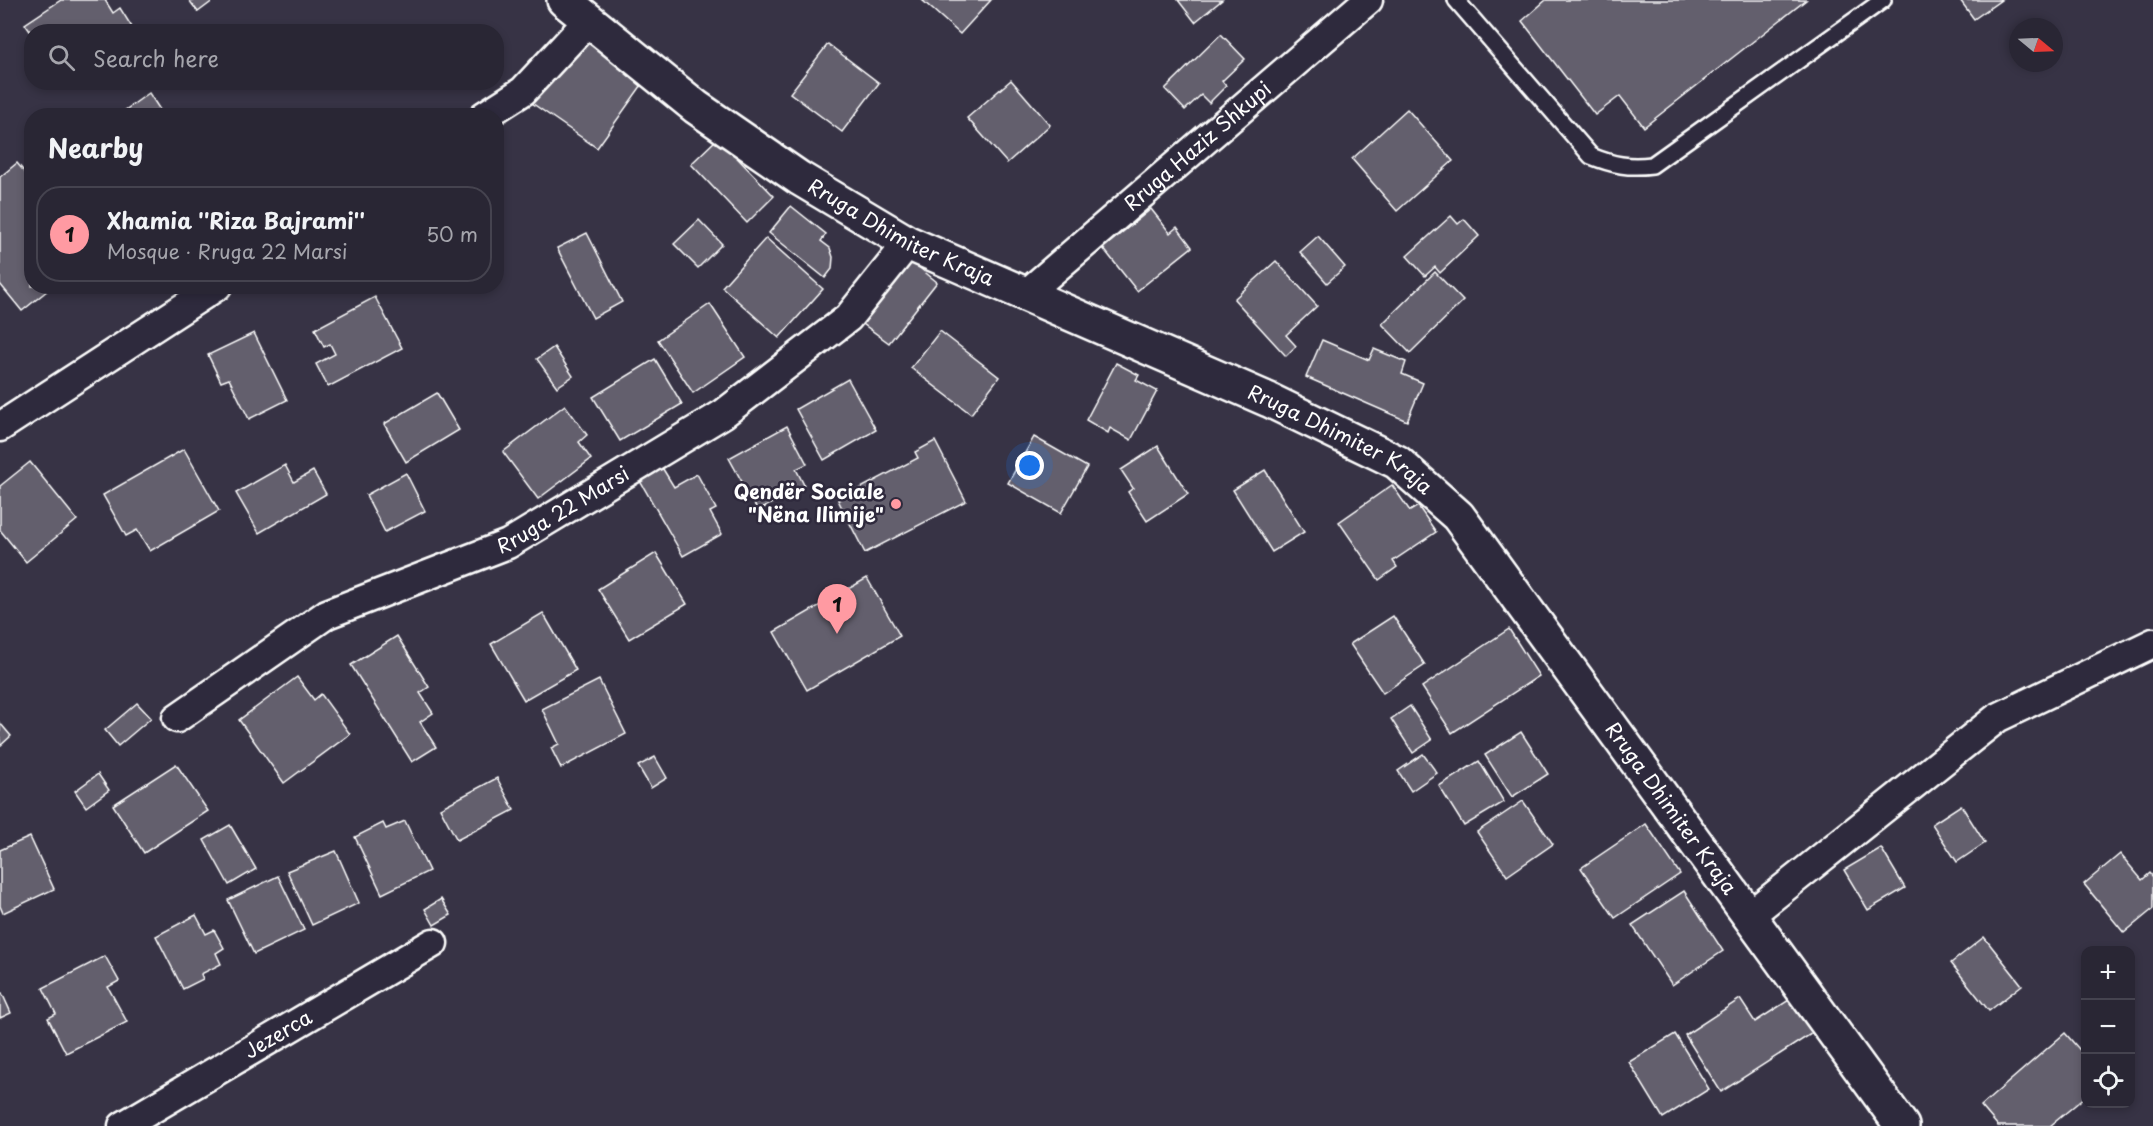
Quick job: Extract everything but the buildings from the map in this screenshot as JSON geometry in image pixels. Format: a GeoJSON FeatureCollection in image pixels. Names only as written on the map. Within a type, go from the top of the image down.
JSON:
{"type":"FeatureCollection","features":[{"type":"Feature","properties":{"kind":"street","name":"Rruga Dhimiter Kraja"},"geometry":{"type":"LineString","coordinates":[[564,0],[696,106],[799,178],[908,243],[1269,400],[1397,462],[1458,516],[1902,1126]]}},
{"type":"Feature","properties":{"kind":"street","name":"Rruga Haziz Shkupi"},"geometry":{"type":"LineString","coordinates":[[1027,293],[1368,0]]}},
{"type":"Feature","properties":{"kind":"street"},"geometry":{"type":"LineString","coordinates":[[496,108],[523,91],[589,20]]}},
{"type":"Feature","properties":{"kind":"street","name":"Rruga 22 Marsi"},"geometry":{"type":"LineString","coordinates":[[177,718],[327,614],[507,544],[723,414],[848,318],[908,243]]}},
{"type":"Feature","properties":{"kind":"street"},"geometry":{"type":"LineString","coordinates":[[0,427],[205,294]]}},
{"type":"Feature","properties":{"kind":"street"},"geometry":{"type":"LineString","coordinates":[[1750,915],[1997,718],[2153,643]]}},
{"type":"Feature","properties":{"kind":"street","name":"Jezerca"},"geometry":{"type":"LineString","coordinates":[[123,1126],[433,943]]}},
{"type":"Feature","properties":{"kind":"lane"},"geometry":{"type":"LineString","coordinates":[[1456,0],[1591,156],[1612,165],[1631,168],[1652,165],[1883,0]]}},
{"type":"Feature","properties":{"kind":"place","name":"Qendër Sociale \"Nëna Ilimije\""},"geometry":{"type":"Point","coordinates":[896,504]}},
{"type":"Feature","properties":{"kind":"place","name":"Xhamia ''Riza Bajrami''"},"geometry":{"type":"Point","coordinates":[837,634]}}]}
